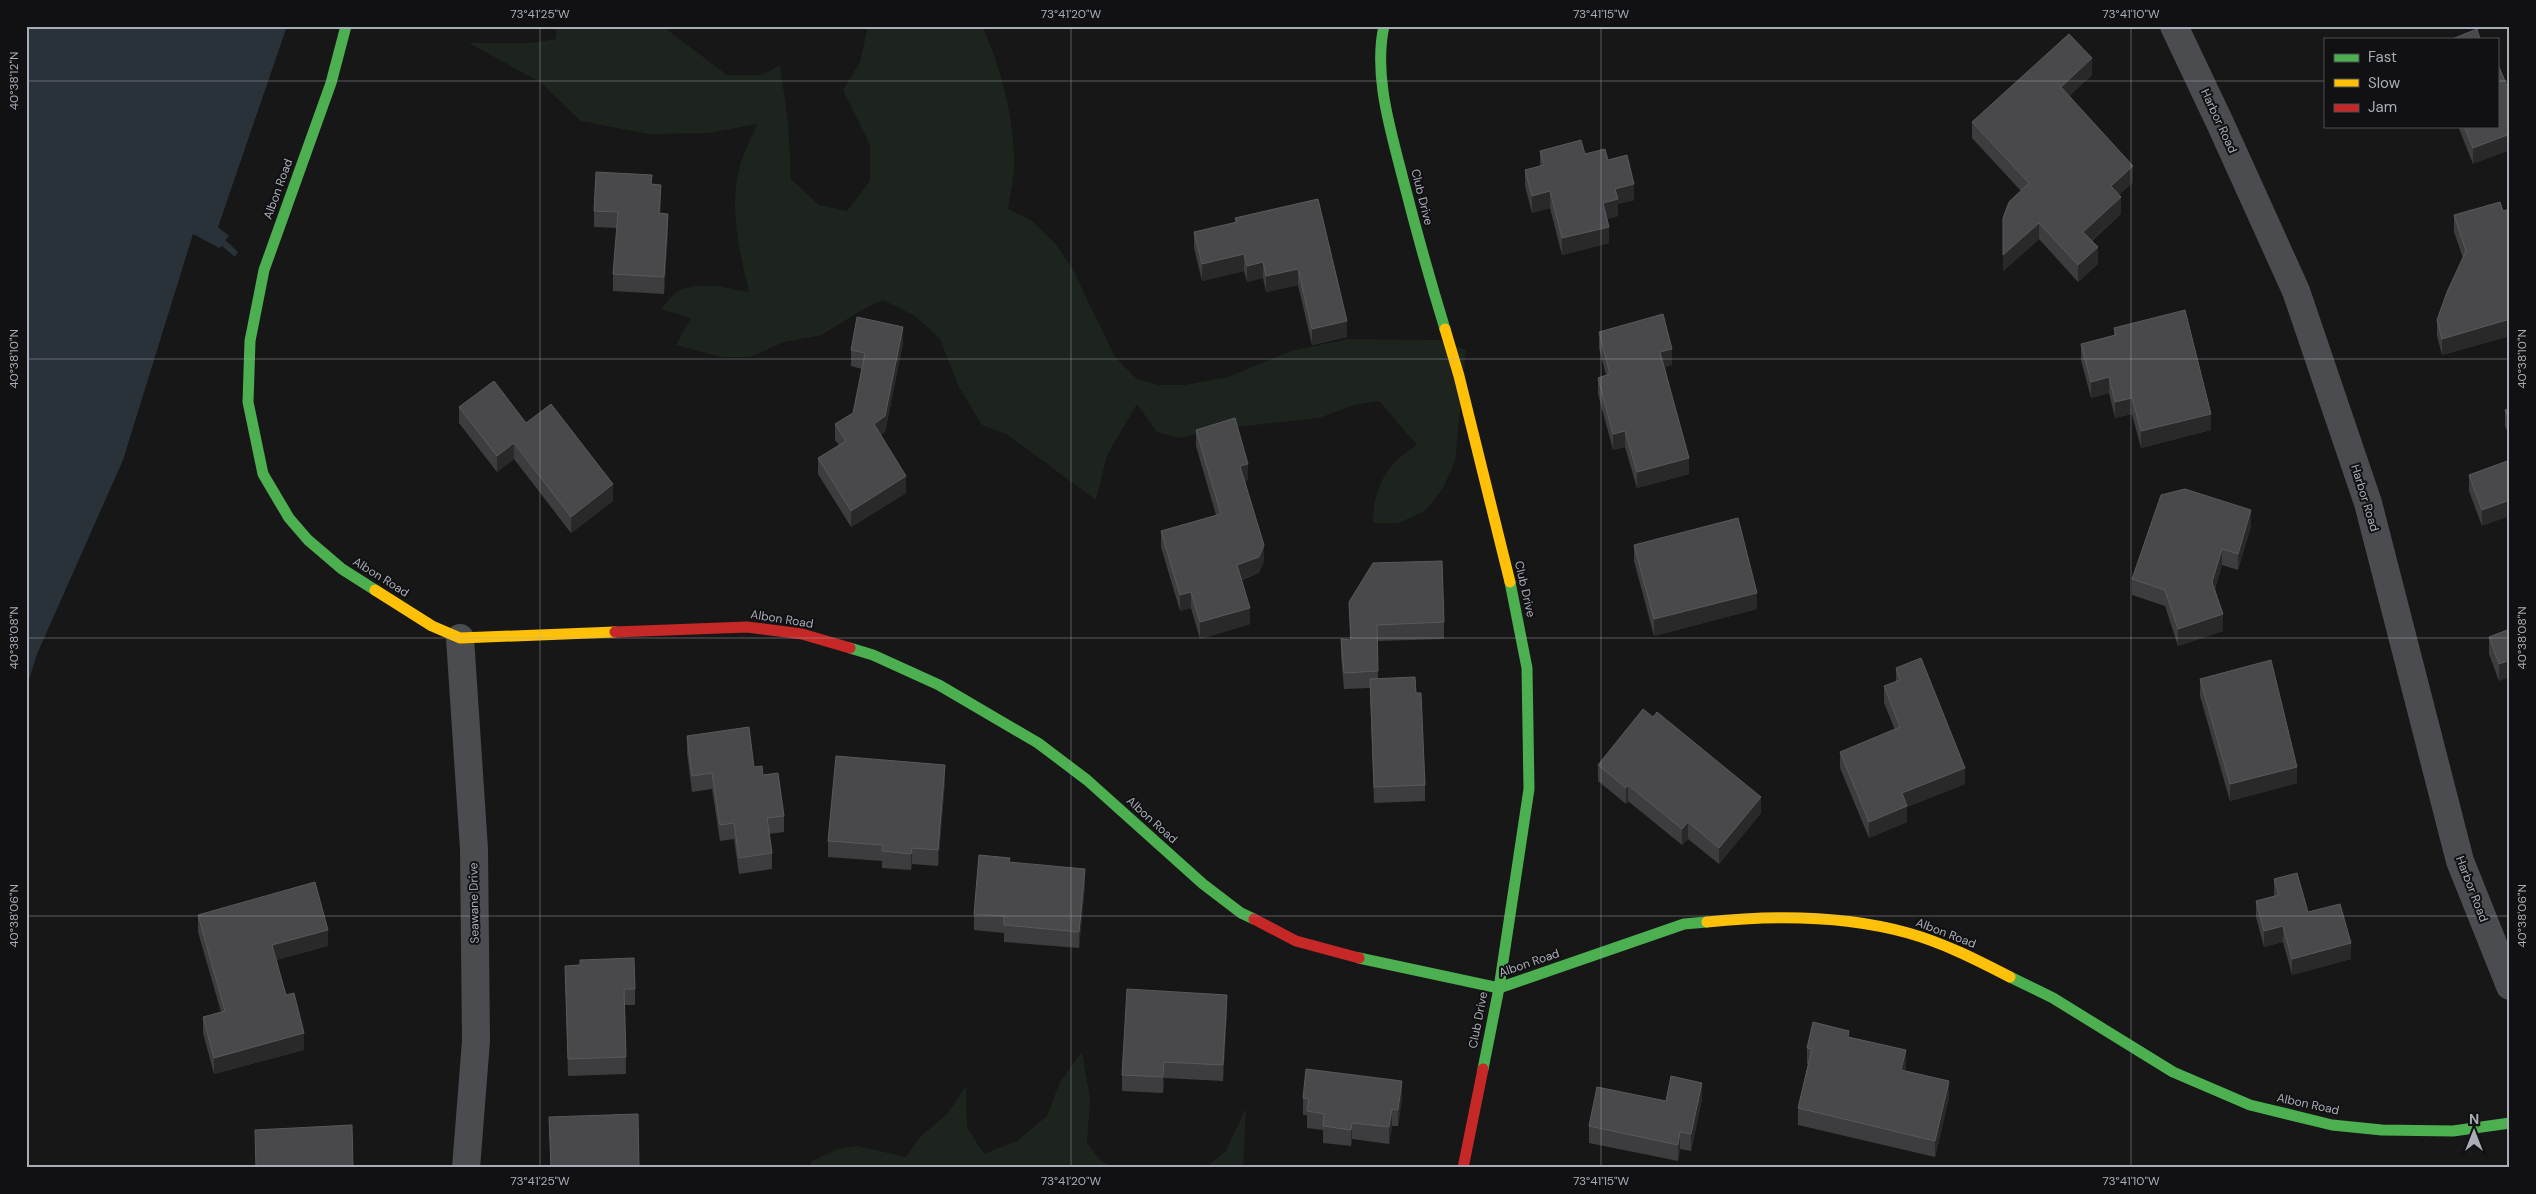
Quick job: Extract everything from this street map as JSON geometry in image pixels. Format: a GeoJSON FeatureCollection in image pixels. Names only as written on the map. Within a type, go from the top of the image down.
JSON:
{"type":"FeatureCollection","features":[{"type":"Feature","properties":{"kind":"street","name":"Albon Road"},"geometry":{"type":"LineString","coordinates":[[346,26],[330,83],[264,270],[250,341],[248,402],[263,474],[289,518],[308,540],[342,569],[432,626],[460,638],[747,626],[802,634],[873,655],[939,685],[1038,743],[1087,780],[1203,884],[1241,913],[1296,941],[1368,960],[1499,988],[1684,924],[1761,916],[1854,921],[1909,933],[1959,951],[2053,998],[2173,1072],[2250,1105],[2332,1125],[2382,1130],[2454,1131],[2510,1123]]}},
{"type":"Feature","properties":{"kind":"street","name":"Club Drive"},"geometry":{"type":"LineString","coordinates":[[1384,26],[1382,35],[1382,79],[1387,117],[1422,255],[1459,376],[1515,602],[1527,668],[1529,789],[1499,988],[1463,1168]]}},
{"type":"Feature","properties":{"kind":"street","name":"Harbor Road"},"geometry":{"type":"LineString","coordinates":[[2174,26],[2296,291],[2368,503],[2460,861],[2510,986]]}},
{"type":"Feature","properties":{"kind":"street","name":"Seawane Drive"},"geometry":{"type":"LineString","coordinates":[[460,638],[474,858],[476,1041],[466,1168]]}},
{"type":"Feature","properties":{"kind":"shaded area"},"geometry":{"type":"Polygon","coordinates":[[[26,26],[287,26],[218,227],[229,236],[225,240],[238,252],[235,257],[222,246],[219,248],[193,234],[123,460],[37,654],[26,689],[26,26]]]}},
{"type":"Feature","properties":{"kind":"shaded area"},"geometry":{"type":"Polygon","coordinates":[[[556,26],[662,26],[727,75],[761,75],[780,66],[788,122],[791,179],[819,205],[847,211],[870,181],[870,145],[843,90],[860,62],[868,26],[982,26],[995,58],[1005,91],[1011,124],[1014,165],[1008,209],[1032,221],[1054,242],[1072,268],[1115,357],[1137,379],[1158,385],[1185,385],[1228,377],[1291,351],[1348,339],[1439,340],[1466,350],[1455,461],[1443,488],[1426,510],[1399,523],[1373,523],[1376,499],[1384,478],[1397,460],[1417,445],[1379,401],[1354,405],[1319,418],[1227,428],[1180,438],[1157,432],[1137,404],[1107,455],[1096,500],[1008,435],[982,425],[959,387],[940,339],[915,316],[883,300],[860,311],[822,335],[784,342],[750,357],[722,357],[676,345],[691,318],[661,309],[676,292],[705,285],[749,292],[737,234],[735,204],[739,168],[757,124],[709,133],[649,134],[581,121],[540,82],[469,43],[531,43],[556,39],[556,26]]]}},
{"type":"Feature","properties":{"kind":"shaded area"},"geometry":{"type":"Polygon","coordinates":[[[1082,1052],[1090,1099],[1087,1143],[1101,1161],[1116,1168],[809,1168],[812,1161],[838,1149],[857,1146],[906,1157],[920,1137],[947,1114],[966,1086],[967,1128],[984,1154],[1017,1141],[1047,1116],[1060,1082],[1082,1052]]]}},
{"type":"Feature","properties":{"kind":"shaded area"},"geometry":{"type":"Polygon","coordinates":[[[1246,1108],[1243,1168],[1205,1168],[1226,1151],[1246,1108]]]}},
{"type":"Feature","properties":{"kind":"building"},"geometry":{"type":"Polygon","coordinates":[[[2477,29],[2480,38],[2454,38],[2477,29]]]}},
{"type":"Feature","properties":{"kind":"building"},"geometry":{"type":"Polygon","coordinates":[[[2069,34],[2092,58],[2061,87],[2133,166],[2111,186],[2121,197],[2083,232],[2098,247],[2078,265],[2039,223],[2003,255],[2003,218],[2009,202],[2029,183],[1972,122],[2069,34]]]}},
{"type":"Feature","properties":{"kind":"building"},"geometry":{"type":"Polygon","coordinates":[[[2498,64],[2510,93],[2510,134],[2473,148],[2465,128],[2498,128],[2498,64]]]}},
{"type":"Feature","properties":{"kind":"building"},"geometry":{"type":"Polygon","coordinates":[[[1581,140],[1585,154],[1605,149],[1608,160],[1627,155],[1634,184],[1615,189],[1618,199],[1603,203],[1609,227],[1562,238],[1550,191],[1532,196],[1525,170],[1544,165],[1540,151],[1581,140]]]}},
{"type":"Feature","properties":{"kind":"building"},"geometry":{"type":"Polygon","coordinates":[[[596,172],[652,175],[651,184],[661,185],[659,213],[668,214],[664,277],[613,274],[618,212],[594,211],[596,172]]]}},
{"type":"Feature","properties":{"kind":"building"},"geometry":{"type":"Polygon","coordinates":[[[1318,199],[1347,321],[1312,329],[1298,269],[1266,276],[1263,262],[1247,266],[1244,254],[1202,264],[1194,232],[1237,222],[1235,218],[1318,199]]]}},
{"type":"Feature","properties":{"kind":"building"},"geometry":{"type":"Polygon","coordinates":[[[2500,202],[2503,211],[2510,209],[2510,319],[2442,339],[2437,320],[2447,292],[2466,251],[2454,215],[2500,202]]]}},
{"type":"Feature","properties":{"kind":"building"},"geometry":{"type":"Polygon","coordinates":[[[2185,310],[2211,414],[2141,431],[2132,398],[2115,402],[2109,377],[2091,382],[2081,344],[2116,335],[2114,328],[2185,310]]]}},
{"type":"Feature","properties":{"kind":"building"},"geometry":{"type":"Polygon","coordinates":[[[1663,314],[1672,349],[1660,352],[1689,458],[1637,472],[1625,431],[1613,434],[1598,378],[1610,374],[1599,332],[1663,314]]]}},
{"type":"Feature","properties":{"kind":"building"},"geometry":{"type":"Polygon","coordinates":[[[857,317],[903,327],[885,416],[874,424],[906,476],[851,511],[818,458],[846,441],[835,424],[853,413],[865,353],[851,350],[857,317]]]}},
{"type":"Feature","properties":{"kind":"building"},"geometry":{"type":"Polygon","coordinates":[[[494,381],[526,423],[551,404],[613,484],[571,517],[514,443],[497,456],[459,407],[494,381]]]}},
{"type":"Feature","properties":{"kind":"building"},"geometry":{"type":"Polygon","coordinates":[[[2510,408],[2510,422],[2505,410],[2510,408]]]}},
{"type":"Feature","properties":{"kind":"building"},"geometry":{"type":"Polygon","coordinates":[[[1235,418],[1248,464],[1240,466],[1264,545],[1259,557],[1237,565],[1250,608],[1200,622],[1191,592],[1180,595],[1161,531],[1221,514],[1196,430],[1235,418]]]}},
{"type":"Feature","properties":{"kind":"building"},"geometry":{"type":"Polygon","coordinates":[[[2510,460],[2510,500],[2482,510],[2469,475],[2510,460]]]}},
{"type":"Feature","properties":{"kind":"building"},"geometry":{"type":"Polygon","coordinates":[[[2185,489],[2251,510],[2238,554],[2222,549],[2212,582],[2223,614],[2178,629],[2165,590],[2132,579],[2161,495],[2185,489]]]}},
{"type":"Feature","properties":{"kind":"building"},"geometry":{"type":"Polygon","coordinates":[[[1738,518],[1757,593],[1654,619],[1634,545],[1738,518]]]}},
{"type":"Feature","properties":{"kind":"building"},"geometry":{"type":"Polygon","coordinates":[[[1442,561],[1444,622],[1377,625],[1378,671],[1344,673],[1341,639],[1351,640],[1349,602],[1373,563],[1442,561]]]}},
{"type":"Feature","properties":{"kind":"building"},"geometry":{"type":"Polygon","coordinates":[[[2510,629],[2510,660],[2499,664],[2489,637],[2510,629]]]}},
{"type":"Feature","properties":{"kind":"building"},"geometry":{"type":"Polygon","coordinates":[[[1921,658],[1965,768],[1902,793],[1907,806],[1869,822],[1840,752],[1900,727],[1884,686],[1900,680],[1896,668],[1921,658]]]}},
{"type":"Feature","properties":{"kind":"building"},"geometry":{"type":"Polygon","coordinates":[[[2271,660],[2297,767],[2230,784],[2200,679],[2271,660]]]}},
{"type":"Feature","properties":{"kind":"building"},"geometry":{"type":"Polygon","coordinates":[[[1415,677],[1416,693],[1421,693],[1425,785],[1374,787],[1370,679],[1415,677]]]}},
{"type":"Feature","properties":{"kind":"building"},"geometry":{"type":"Polygon","coordinates":[[[1643,709],[1653,717],[1657,712],[1761,797],[1719,848],[1688,822],[1682,829],[1628,785],[1626,788],[1598,765],[1643,709]]]}},
{"type":"Feature","properties":{"kind":"building"},"geometry":{"type":"Polygon","coordinates":[[[749,727],[754,767],[762,766],[763,775],[778,773],[784,816],[767,818],[772,853],[739,858],[734,823],[720,825],[712,773],[692,776],[687,736],[749,727]]]}},
{"type":"Feature","properties":{"kind":"building"},"geometry":{"type":"Polygon","coordinates":[[[836,756],[945,765],[938,850],[912,848],[911,854],[882,851],[883,845],[828,841],[836,756]]]}},
{"type":"Feature","properties":{"kind":"building"},"geometry":{"type":"Polygon","coordinates":[[[979,855],[1010,858],[1009,862],[1085,869],[1079,932],[1004,925],[1004,916],[974,914],[979,855]]]}},
{"type":"Feature","properties":{"kind":"building"},"geometry":{"type":"Polygon","coordinates":[[[2297,873],[2308,912],[2340,904],[2351,943],[2292,959],[2283,926],[2264,931],[2256,901],[2279,895],[2274,879],[2297,873]]]}},
{"type":"Feature","properties":{"kind":"building"},"geometry":{"type":"Polygon","coordinates":[[[315,882],[328,930],[272,945],[286,995],[294,993],[304,1033],[214,1058],[203,1017],[225,1011],[198,915],[315,882]]]}},
{"type":"Feature","properties":{"kind":"building"},"geometry":{"type":"Polygon","coordinates":[[[634,958],[635,989],[624,989],[626,1057],[568,1059],[565,966],[580,965],[580,960],[634,958]]]}},
{"type":"Feature","properties":{"kind":"building"},"geometry":{"type":"Polygon","coordinates":[[[1127,989],[1227,995],[1223,1065],[1164,1062],[1163,1077],[1122,1075],[1127,989]]]}},
{"type":"Feature","properties":{"kind":"building"},"geometry":{"type":"Polygon","coordinates":[[[1813,1022],[1849,1031],[1848,1037],[1906,1050],[1901,1070],[1949,1081],[1935,1141],[1798,1108],[1812,1049],[1807,1048],[1813,1022]]]}},
{"type":"Feature","properties":{"kind":"building"},"geometry":{"type":"Polygon","coordinates":[[[1306,1069],[1402,1081],[1398,1110],[1392,1109],[1389,1127],[1352,1123],[1351,1130],[1323,1126],[1324,1114],[1307,1111],[1309,1099],[1303,1098],[1306,1069]]]}},
{"type":"Feature","properties":{"kind":"building"},"geometry":{"type":"Polygon","coordinates":[[[1671,1076],[1702,1083],[1691,1134],[1680,1132],[1678,1145],[1589,1126],[1597,1087],[1666,1101],[1671,1076]]]}},
{"type":"Feature","properties":{"kind":"building"},"geometry":{"type":"Polygon","coordinates":[[[638,1114],[639,1168],[551,1168],[549,1117],[638,1114]]]}},
{"type":"Feature","properties":{"kind":"building"},"geometry":{"type":"Polygon","coordinates":[[[352,1125],[353,1168],[256,1168],[255,1130],[352,1125]]]}},
{"type":"Feature","properties":{"kind":"traffic: fast"},"geometry":{"type":"LineString","coordinates":[[346,26],[331,83],[264,270],[250,341],[248,402],[263,474],[289,518],[308,540],[342,569],[375,590]]}},
{"type":"Feature","properties":{"kind":"traffic: fast"},"geometry":{"type":"LineString","coordinates":[[1384,26],[1381,64],[1385,103],[1393,142],[1445,329]]}},
{"type":"Feature","properties":{"kind":"traffic: fast"},"geometry":{"type":"LineString","coordinates":[[1483,1069],[1499,988],[1529,789],[1527,668],[1510,582]]}},
{"type":"Feature","properties":{"kind":"traffic: fast"},"geometry":{"type":"LineString","coordinates":[[850,648],[873,655],[939,685],[1038,743],[1087,780],[1203,884],[1241,913],[1254,919]]}},
{"type":"Feature","properties":{"kind":"traffic: fast"},"geometry":{"type":"LineString","coordinates":[[1359,958],[1499,988],[1684,924],[1707,922]]}},
{"type":"Feature","properties":{"kind":"traffic: fast"},"geometry":{"type":"LineString","coordinates":[[2010,977],[2053,998],[2173,1072],[2250,1105],[2332,1125],[2382,1130],[2453,1131],[2510,1123]]}},
{"type":"Feature","properties":{"kind":"traffic: slow"},"geometry":{"type":"LineString","coordinates":[[1445,329],[1459,376],[1510,582]]}},
{"type":"Feature","properties":{"kind":"traffic: slow"},"geometry":{"type":"LineString","coordinates":[[375,590],[432,626],[460,638],[615,632]]}},
{"type":"Feature","properties":{"kind":"traffic: slow"},"geometry":{"type":"LineString","coordinates":[[1707,922],[1758,918],[1808,918],[1883,927],[1908,933],[1947,947],[2010,977]]}},
{"type":"Feature","properties":{"kind":"traffic: jam"},"geometry":{"type":"LineString","coordinates":[[615,632],[747,627],[802,634],[850,648]]}},
{"type":"Feature","properties":{"kind":"traffic: jam"},"geometry":{"type":"LineString","coordinates":[[1254,919],[1296,941],[1359,958]]}},
{"type":"Feature","properties":{"kind":"traffic: jam"},"geometry":{"type":"LineString","coordinates":[[1463,1168],[1483,1069]]}}]}
